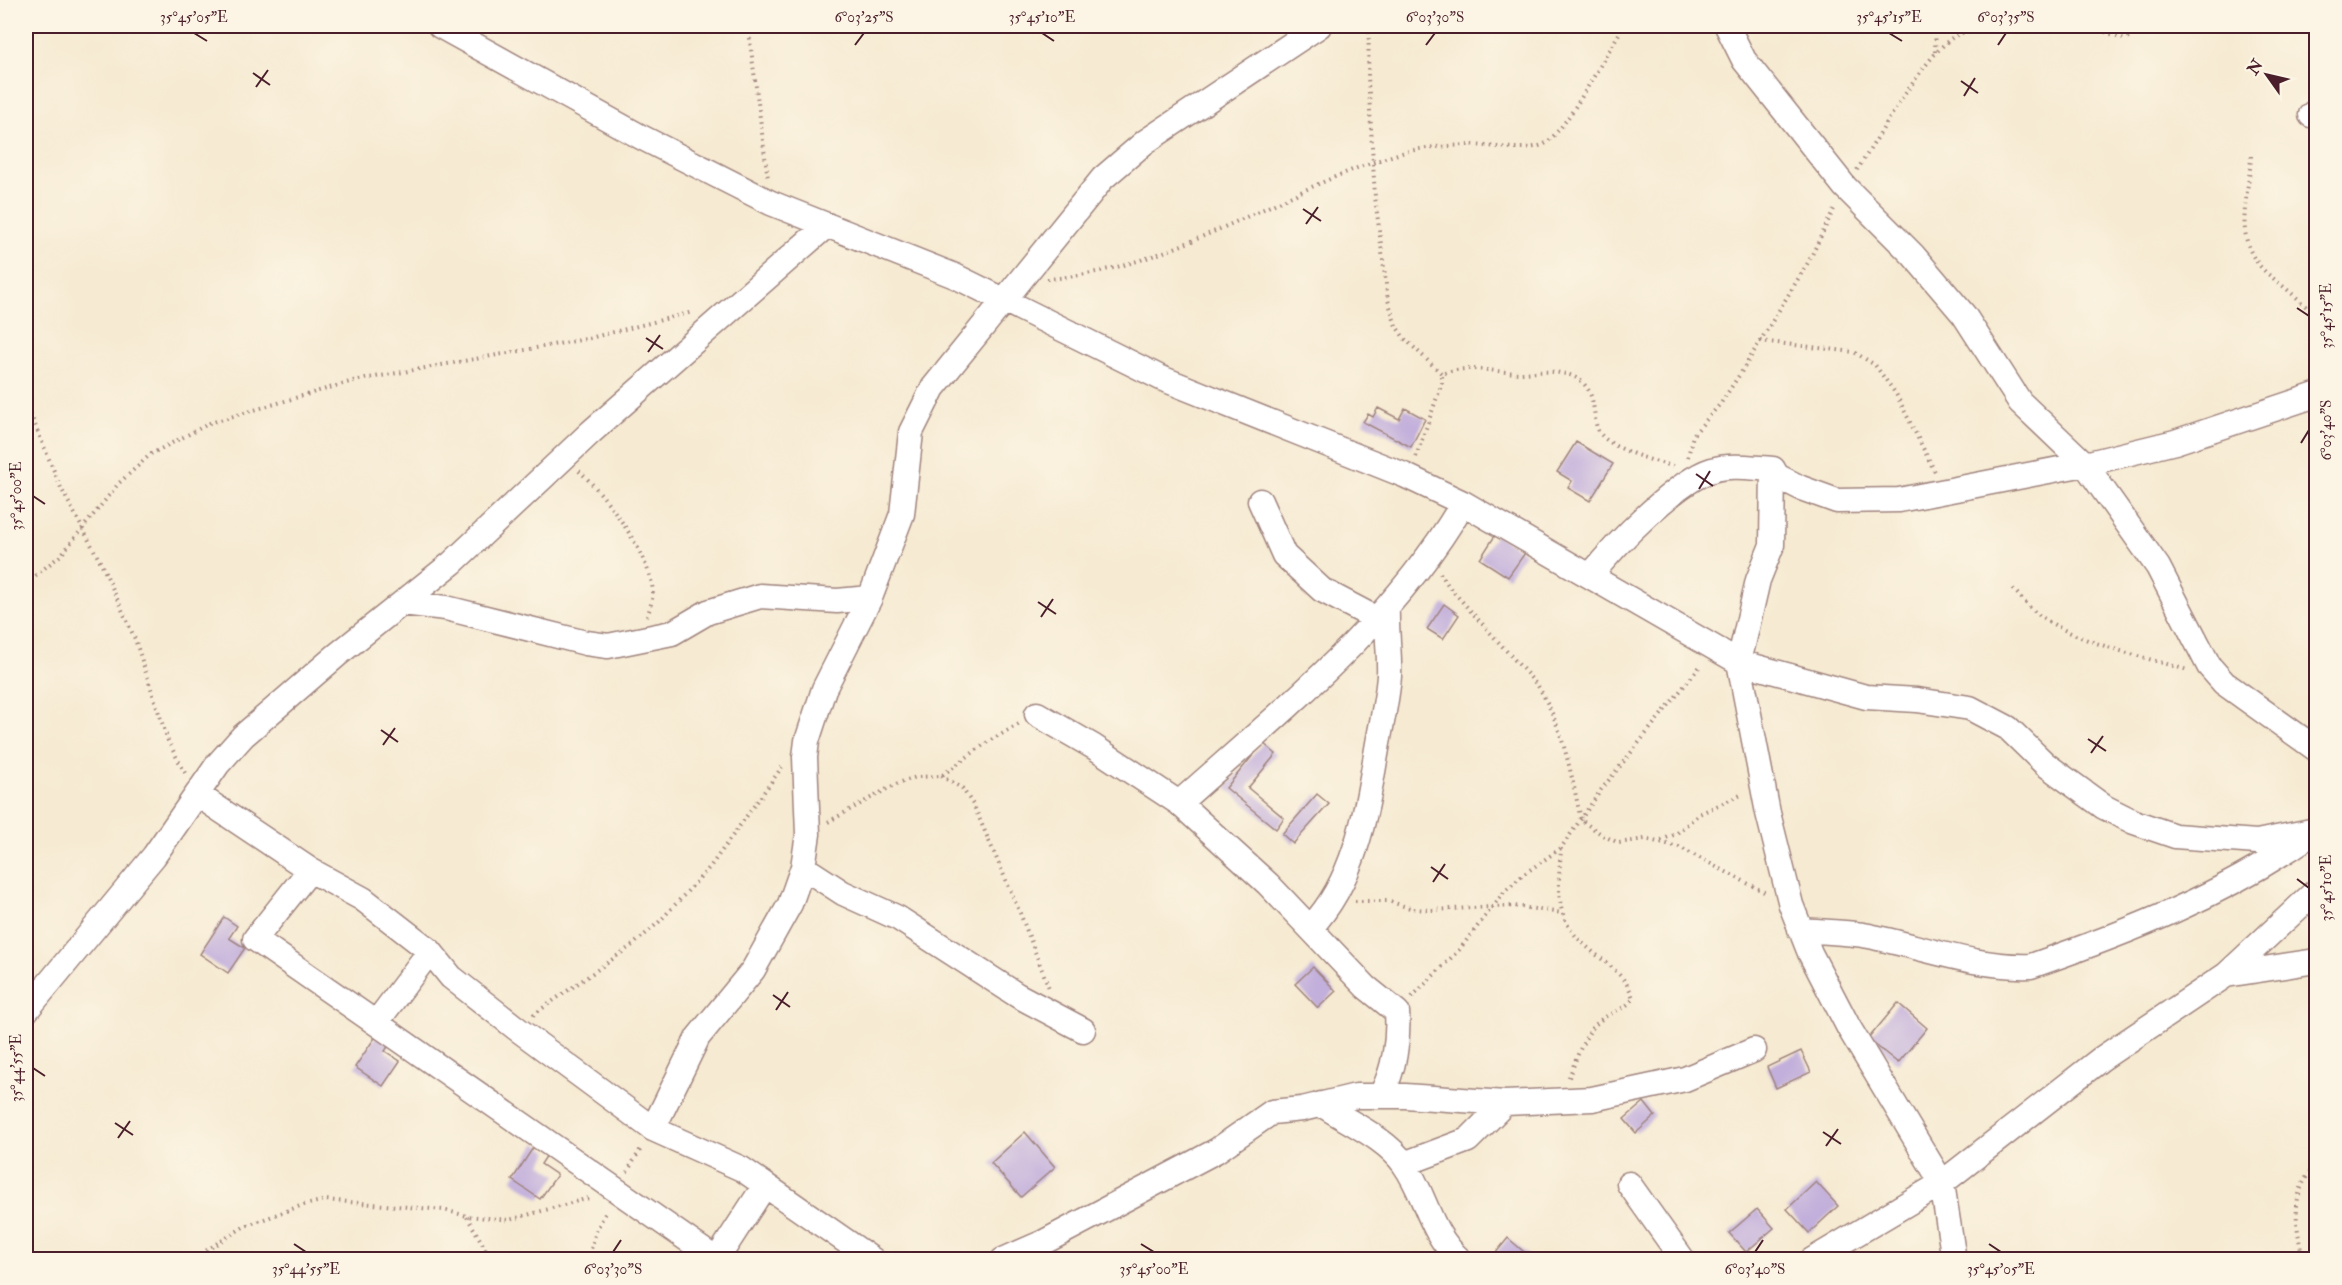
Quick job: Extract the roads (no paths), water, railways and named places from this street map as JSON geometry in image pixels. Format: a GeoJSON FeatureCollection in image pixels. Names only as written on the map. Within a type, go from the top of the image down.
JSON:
{"type":"FeatureCollection","features":[{"type":"Feature","properties":{"kind":"street"},"geometry":{"type":"LineString","coordinates":[[440,26],[642,137],[771,203],[955,276],[1161,378],[1404,475],[1463,502],[1739,662],[1866,697],[1917,700],[1970,708],[2008,728],[2045,764],[2104,807],[2134,822],[2175,836],[2257,842],[2316,830]]}},
{"type":"Feature","properties":{"kind":"street"},"geometry":{"type":"LineString","coordinates":[[653,1129],[698,1037],[753,970],[790,904],[803,867],[808,834],[805,757],[807,741],[824,689],[870,598],[902,514],[911,432],[920,410],[956,357],[1072,215],[1123,159],[1319,26]]}},
{"type":"Feature","properties":{"kind":"street"},"geometry":{"type":"LineString","coordinates":[[1727,26],[1744,60],[1845,187],[1913,255],[1964,315],[2020,402],[2085,464],[2158,567],[2202,653],[2224,683],[2316,749]]}},
{"type":"Feature","properties":{"kind":"street"},"geometry":{"type":"LineString","coordinates":[[26,1011],[154,856],[218,764],[243,736],[310,677],[452,563],[626,401],[827,225]]}},
{"type":"Feature","properties":{"kind":"street"},"geometry":{"type":"LineString","coordinates":[[1773,469],[1777,476],[1801,488],[1837,501],[1899,500],[2085,464],[2175,442],[2316,394]]}},
{"type":"Feature","properties":{"kind":"street"},"geometry":{"type":"LineString","coordinates":[[1591,575],[1628,535],[1688,477],[1728,467],[1773,469]]}},
{"type":"Feature","properties":{"kind":"street"},"geometry":{"type":"LineString","coordinates":[[1773,469],[1772,545],[1758,580],[1739,662],[1761,779],[1791,905],[1800,930],[1849,1028],[1942,1183],[1954,1260]]}},
{"type":"Feature","properties":{"kind":"street"},"geometry":{"type":"LineString","coordinates":[[1260,501],[1284,555],[1322,590],[1381,613]]}},
{"type":"Feature","properties":{"kind":"street"},"geometry":{"type":"LineString","coordinates":[[1179,803],[1296,699],[1381,613],[1429,557],[1463,502]]}},
{"type":"Feature","properties":{"kind":"street"},"geometry":{"type":"LineString","coordinates":[[402,603],[446,608],[586,643],[608,646],[672,633],[708,612],[760,596],[837,601],[870,598]]}},
{"type":"Feature","properties":{"kind":"street"},"geometry":{"type":"LineString","coordinates":[[1311,927],[1332,902],[1358,838],[1384,715],[1389,673],[1381,613]]}},
{"type":"Feature","properties":{"kind":"street"},"geometry":{"type":"LineString","coordinates":[[1037,714],[1094,747],[1179,803],[1268,884],[1311,927],[1365,987],[1397,1012],[1397,1042],[1391,1077],[1381,1095]]}},
{"type":"Feature","properties":{"kind":"street"},"geometry":{"type":"LineString","coordinates":[[198,795],[310,870],[363,899],[430,951],[451,977],[653,1129],[733,1164],[873,1260]]}},
{"type":"Feature","properties":{"kind":"street"},"geometry":{"type":"LineString","coordinates":[[1800,930],[1867,936],[1985,962],[2013,967],[2031,966],[2154,922],[2276,858],[2316,830]]}},
{"type":"Feature","properties":{"kind":"street"},"geometry":{"type":"LineString","coordinates":[[803,867],[843,893],[907,923],[1017,995],[1074,1025]]}},
{"type":"Feature","properties":{"kind":"street"},"geometry":{"type":"LineString","coordinates":[[310,870],[255,939],[375,1023],[717,1259],[765,1185]]}},
{"type":"Feature","properties":{"kind":"street"},"geometry":{"type":"LineString","coordinates":[[1812,1260],[1942,1183],[2101,1059],[2226,975],[2316,891]]}},
{"type":"Feature","properties":{"kind":"street"},"geometry":{"type":"LineString","coordinates":[[375,1023],[430,951]]}},
{"type":"Feature","properties":{"kind":"street"},"geometry":{"type":"LineString","coordinates":[[2226,975],[2316,961]]}},
{"type":"Feature","properties":{"kind":"street"},"geometry":{"type":"LineString","coordinates":[[1003,1260],[1044,1242],[1216,1151],[1272,1112],[1321,1104],[1345,1097],[1381,1095],[1505,1102],[1592,1099],[1654,1088],[1685,1079],[1754,1050]]}},
{"type":"Feature","properties":{"kind":"street"},"geometry":{"type":"LineString","coordinates":[[1404,1164],[1468,1140],[1505,1102]]}},
{"type":"Feature","properties":{"kind":"street"},"geometry":{"type":"LineString","coordinates":[[1321,1104],[1389,1148],[1404,1164],[1439,1237],[1460,1260]]}},
{"type":"Feature","properties":{"kind":"street"},"geometry":{"type":"LineString","coordinates":[[1629,1184],[1683,1260]]}}]}
